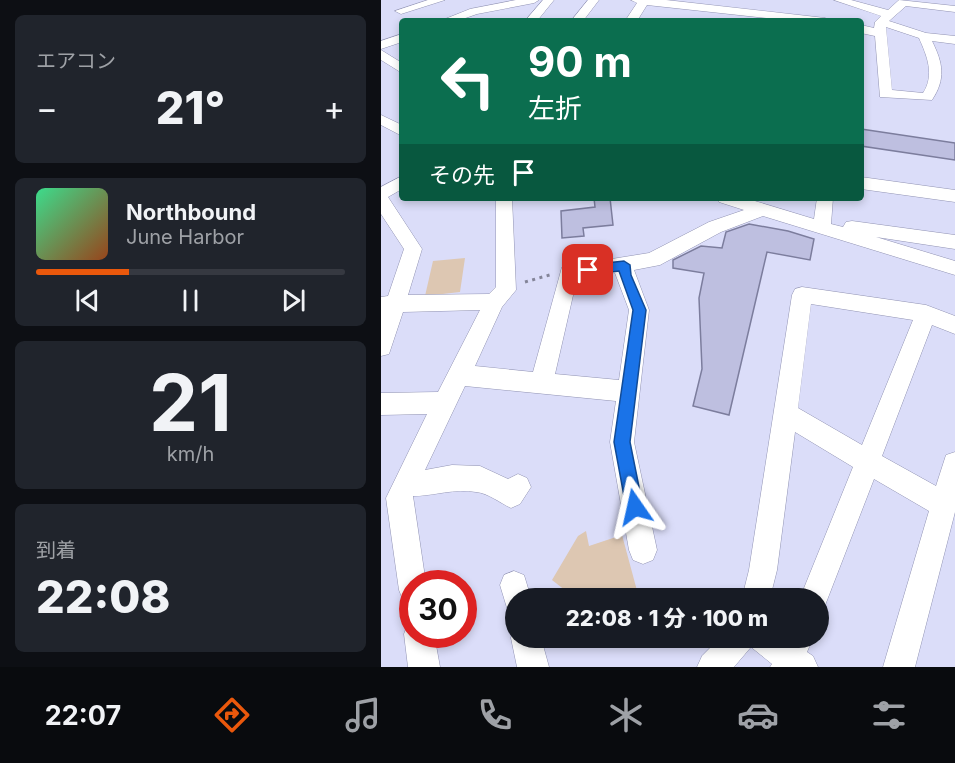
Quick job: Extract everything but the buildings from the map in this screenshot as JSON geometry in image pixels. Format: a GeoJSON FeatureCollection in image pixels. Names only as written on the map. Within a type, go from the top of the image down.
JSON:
{"type":"FeatureCollection","features":[{"type":"Feature","properties":{"kind":"street"},"geometry":{"type":"LineString","coordinates":[[394,0],[404,16],[440,0]]}},
{"type":"Feature","properties":{"kind":"street"},"geometry":{"type":"LineString","coordinates":[[454,18],[474,10],[534,0]]}},
{"type":"Feature","properties":{"kind":"street"},"geometry":{"type":"LineString","coordinates":[[534,18],[549,0]]}},
{"type":"Feature","properties":{"kind":"street"},"geometry":{"type":"LineString","coordinates":[[579,18],[594,0]]}},
{"type":"Feature","properties":{"kind":"street"},"geometry":{"type":"LineString","coordinates":[[632,18],[640,0],[692,6],[731,5],[743,16],[779,18]]}},
{"type":"Feature","properties":{"kind":"street"},"geometry":{"type":"LineString","coordinates":[[839,0],[883,23],[924,36],[955,40]]}},
{"type":"Feature","properties":{"kind":"street"},"geometry":{"type":"LineString","coordinates":[[864,28],[883,23],[905,1],[921,6],[955,9]]}},
{"type":"Feature","properties":{"kind":"street"},"geometry":{"type":"LineString","coordinates":[[487,18],[499,6]]}},
{"type":"Feature","properties":{"kind":"street"},"geometry":{"type":"LineString","coordinates":[[686,18],[692,6]]}},
{"type":"Feature","properties":{"kind":"street"},"geometry":{"type":"LineString","coordinates":[[883,23],[881,36],[885,94],[927,97],[935,88],[942,74],[924,36]]}},
{"type":"Feature","properties":{"kind":"street"},"geometry":{"type":"LineString","coordinates":[[381,45],[399,39]]}},
{"type":"Feature","properties":{"kind":"street"},"geometry":{"type":"LineString","coordinates":[[381,54],[399,67]]}},
{"type":"Feature","properties":{"kind":"street"},"geometry":{"type":"LineString","coordinates":[[381,119],[399,129]]}},
{"type":"Feature","properties":{"kind":"street"},"geometry":{"type":"LineString","coordinates":[[864,183],[955,196]]}},
{"type":"Feature","properties":{"kind":"street"},"geometry":{"type":"LineString","coordinates":[[381,194],[399,184]]}},
{"type":"Feature","properties":{"kind":"street"},"geometry":{"type":"LineString","coordinates":[[381,201],[413,249],[388,304],[381,347]]}},
{"type":"Feature","properties":{"kind":"street"},"geometry":{"type":"LineString","coordinates":[[410,570],[399,498],[500,296],[504,201]]}},
{"type":"Feature","properties":{"kind":"street"},"geometry":{"type":"LineString","coordinates":[[734,201],[955,268]]}},
{"type":"Feature","properties":{"kind":"street"},"geometry":{"type":"LineString","coordinates":[[822,229],[825,201]]}},
{"type":"Feature","properties":{"kind":"street"},"geometry":{"type":"LineString","coordinates":[[541,384],[569,272],[653,260],[715,227],[761,210]]}},
{"type":"Feature","properties":{"kind":"street"},"geometry":{"type":"LineString","coordinates":[[852,226],[955,242]]}},
{"type":"Feature","properties":{"kind":"street"},"geometry":{"type":"LineString","coordinates":[[624,265],[625,275],[639,310],[622,442],[643,550]]}},
{"type":"Feature","properties":{"kind":"street"},"geometry":{"type":"LineString","coordinates":[[758,588],[763,570],[802,295],[926,313],[955,325]]}},
{"type":"Feature","properties":{"kind":"street"},"geometry":{"type":"LineString","coordinates":[[388,304],[500,296]]}},
{"type":"Feature","properties":{"kind":"street"},"geometry":{"type":"LineString","coordinates":[[818,588],[926,313]]}},
{"type":"Feature","properties":{"kind":"street"},"geometry":{"type":"LineString","coordinates":[[460,375],[629,392]]}},
{"type":"Feature","properties":{"kind":"street"},"geometry":{"type":"LineString","coordinates":[[381,404],[444,404]]}},
{"type":"Feature","properties":{"kind":"street"},"geometry":{"type":"LineString","coordinates":[[785,414],[944,505]]}},
{"type":"Feature","properties":{"kind":"street"},"geometry":{"type":"LineString","coordinates":[[899,667],[955,464]]}},
{"type":"Feature","properties":{"kind":"street"},"geometry":{"type":"LineString","coordinates":[[406,483],[429,483],[452,478],[480,480],[511,495],[518,488]]}},
{"type":"Feature","properties":{"kind":"street"},"geometry":{"type":"LineString","coordinates":[[421,648],[424,667]]}},
{"type":"Feature","properties":{"kind":"street"},"geometry":{"type":"LineString","coordinates":[[528,648],[533,667]]}},
{"type":"Feature","properties":{"kind":"street"},"geometry":{"type":"LineString","coordinates":[[713,667],[731,648]]}},
{"type":"Feature","properties":{"kind":"street"},"geometry":{"type":"LineString","coordinates":[[779,648],[794,657]]}},
{"type":"Feature","properties":{"kind":"path"},"geometry":{"type":"LineString","coordinates":[[500,296],[540,276],[569,272]]}},
{"type":"Feature","properties":{"kind":"shaded area"},"geometry":{"type":"Polygon","coordinates":[[[465,258],[460,292],[425,296],[433,261],[465,258]]]}},
{"type":"Feature","properties":{"kind":"shaded area"},"geometry":{"type":"Polygon","coordinates":[[[586,531],[589,546],[622,535],[636,588],[562,588],[552,580],[578,536],[586,531]]]}},
{"type":"Feature","properties":{"kind":"route"},"geometry":{"type":"LineString","coordinates":[[588,270],[624,265],[625,275],[639,310],[622,442],[635,507]]}}]}
